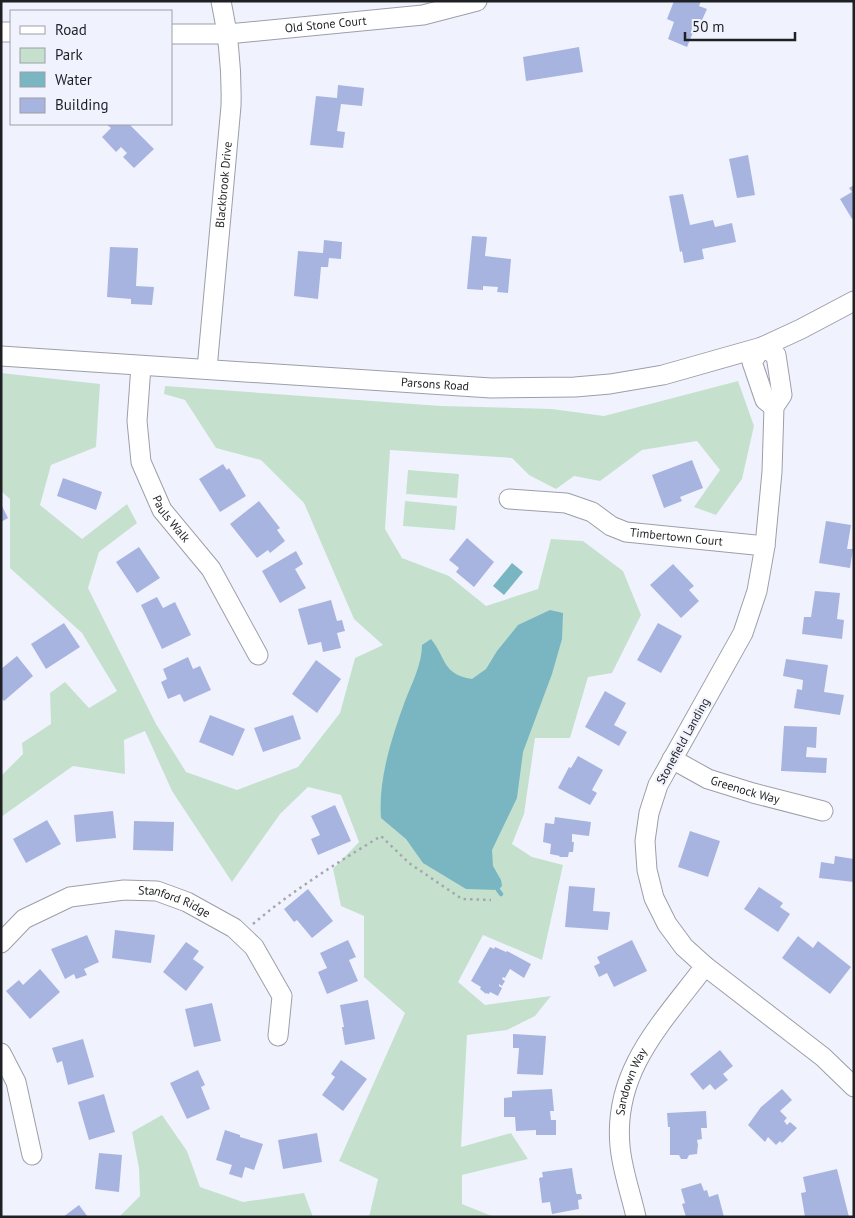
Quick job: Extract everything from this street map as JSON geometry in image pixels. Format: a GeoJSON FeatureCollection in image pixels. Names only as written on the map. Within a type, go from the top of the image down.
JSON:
{"type":"FeatureCollection","features":[{"type":"Feature","properties":{"kind":"street","name":"Blackbrook Drive"},"geometry":{"type":"LineString","coordinates":[[206,369],[231,106],[232,68],[222,1]]}},
{"type":"Feature","properties":{"kind":"street","name":"Old Stone Court"},"geometry":{"type":"LineString","coordinates":[[172,34],[228,34],[423,16],[477,1]]}},
{"type":"Feature","properties":{"kind":"street","name":"Parsons Road"},"geometry":{"type":"LineString","coordinates":[[1,356],[491,388],[556,388],[610,384],[663,375],[762,348],[854,301]]}},
{"type":"Feature","properties":{"kind":"street","name":"Stonefield Landing"},"geometry":{"type":"LineString","coordinates":[[762,348],[752,362],[765,400],[774,407],[772,472],[765,546],[757,591],[743,633],[658,785],[649,813],[645,841],[647,870],[654,898],[667,924],[684,947],[704,966],[823,1057],[854,1087]]}},
{"type":"Feature","properties":{"kind":"street","name":"Pauls Walk"},"geometry":{"type":"LineString","coordinates":[[141,366],[137,422],[141,462],[162,510],[211,569],[258,655]]}},
{"type":"Feature","properties":{"kind":"street","name":"Timbertown Court"},"geometry":{"type":"LineString","coordinates":[[509,499],[566,503],[592,512],[611,526],[626,532],[765,546]]}},
{"type":"Feature","properties":{"kind":"street","name":"Greenock Way"},"geometry":{"type":"LineString","coordinates":[[672,759],[708,779],[752,793],[823,811]]}},
{"type":"Feature","properties":{"kind":"street","name":"Stanford Ridge"},"geometry":{"type":"LineString","coordinates":[[1,943],[24,919],[70,897],[124,890],[157,891],[187,902],[234,928],[254,947],[282,996],[278,1036]]}},
{"type":"Feature","properties":{"kind":"street","name":"Sandown Way"},"geometry":{"type":"LineString","coordinates":[[636,1217],[620,1148],[619,1122],[622,1097],[630,1073],[641,1051],[704,966]]}},
{"type":"Feature","properties":{"kind":"street"},"geometry":{"type":"LineString","coordinates":[[1,1053],[16,1082],[32,1155]]}},
{"type":"Feature","properties":{"kind":"path"},"geometry":{"type":"LineString","coordinates":[[240,934],[269,910],[313,879],[381,836],[409,863],[462,899],[491,900]]}},
{"type":"Feature","properties":{"kind":"green space"},"geometry":{"type":"Polygon","coordinates":[[[1,373],[100,384],[96,447],[51,465],[40,505],[82,539],[127,504],[137,523],[99,552],[88,588],[156,724],[186,772],[237,790],[298,767],[340,713],[355,658],[383,645],[354,619],[304,503],[261,460],[216,448],[185,400],[164,394],[165,386],[441,406],[552,409],[604,416],[738,381],[754,426],[742,479],[716,515],[694,507],[720,470],[697,441],[642,450],[600,481],[574,476],[556,489],[529,475],[512,458],[390,450],[385,529],[402,558],[449,576],[486,606],[538,589],[551,539],[583,541],[623,571],[641,615],[612,673],[588,677],[570,738],[535,738],[524,814],[512,844],[532,857],[563,865],[542,960],[483,935],[458,982],[485,1005],[551,996],[535,1016],[507,1030],[467,1035],[461,1147],[511,1133],[528,1159],[462,1175],[462,1204],[494,1217],[369,1217],[378,1179],[339,1161],[405,1013],[364,977],[364,916],[341,906],[333,869],[359,842],[341,795],[308,787],[280,814],[232,882],[172,791],[145,731],[124,740],[125,774],[73,766],[1,817],[1,776],[23,754],[22,743],[51,724],[50,693],[65,682],[89,708],[117,691],[82,633],[10,568],[10,499],[1,491],[1,373]]]}},
{"type":"Feature","properties":{"kind":"green space"},"geometry":{"type":"Polygon","coordinates":[[[408,470],[459,474],[457,498],[406,494],[408,470]]]}},
{"type":"Feature","properties":{"kind":"green space"},"geometry":{"type":"Polygon","coordinates":[[[405,501],[457,506],[455,530],[403,526],[405,501]]]}},
{"type":"Feature","properties":{"kind":"green space"},"geometry":{"type":"Polygon","coordinates":[[[162,1115],[187,1151],[200,1187],[243,1202],[304,1193],[313,1217],[119,1217],[140,1196],[139,1168],[132,1132],[162,1115]]]}},
{"type":"Feature","properties":{"kind":"water"},"geometry":{"type":"Polygon","coordinates":[[[512,563],[523,572],[504,595],[493,586],[512,563]]]}},
{"type":"Feature","properties":{"kind":"water"},"geometry":{"type":"Polygon","coordinates":[[[550,610],[563,613],[562,639],[552,674],[523,752],[517,798],[492,850],[493,866],[501,880],[502,886],[498,890],[466,889],[423,863],[406,839],[381,818],[384,773],[391,744],[418,666],[422,645],[431,639],[450,669],[462,677],[472,679],[486,669],[497,651],[518,625],[550,610]]]}},
{"type":"Feature","properties":{"kind":"building"},"geometry":{"type":"Polygon","coordinates":[[[674,1],[701,1],[699,6],[707,9],[699,27],[696,25],[687,47],[668,39],[674,22],[667,19],[674,1]]]}},
{"type":"Feature","properties":{"kind":"building"},"geometry":{"type":"Polygon","coordinates":[[[579,47],[583,72],[526,81],[523,57],[579,47]]]}},
{"type":"Feature","properties":{"kind":"building"},"geometry":{"type":"Polygon","coordinates":[[[338,85],[364,88],[362,106],[341,104],[337,131],[345,132],[343,148],[310,145],[316,96],[337,98],[338,85]]]}},
{"type":"Feature","properties":{"kind":"building"},"geometry":{"type":"Polygon","coordinates":[[[107,125],[130,125],[154,149],[134,168],[123,157],[127,153],[121,147],[116,152],[102,137],[111,128],[107,125]]]}},
{"type":"Feature","properties":{"kind":"building"},"geometry":{"type":"Polygon","coordinates":[[[748,155],[755,195],[737,198],[729,159],[748,155]]]}},
{"type":"Feature","properties":{"kind":"building"},"geometry":{"type":"Polygon","coordinates":[[[854,185],[854,218],[852,219],[840,199],[852,192],[849,188],[854,185]]]}},
{"type":"Feature","properties":{"kind":"building"},"geometry":{"type":"Polygon","coordinates":[[[683,194],[690,225],[713,220],[715,227],[732,223],[736,242],[702,249],[704,259],[684,263],[682,251],[680,252],[669,196],[683,194]]]}},
{"type":"Feature","properties":{"kind":"building"},"geometry":{"type":"Polygon","coordinates":[[[472,236],[487,237],[485,256],[511,259],[508,293],[497,292],[498,287],[483,286],[483,290],[467,289],[472,236]]]}},
{"type":"Feature","properties":{"kind":"building"},"geometry":{"type":"Polygon","coordinates":[[[324,240],[342,242],[341,259],[329,258],[328,267],[321,267],[318,299],[294,296],[298,251],[323,253],[324,240]]]}},
{"type":"Feature","properties":{"kind":"building"},"geometry":{"type":"Polygon","coordinates":[[[110,247],[138,248],[136,286],[154,287],[152,305],[131,304],[131,299],[107,297],[110,247]]]}},
{"type":"Feature","properties":{"kind":"building"},"geometry":{"type":"Polygon","coordinates":[[[692,460],[703,488],[680,497],[682,501],[664,508],[652,475],[692,460]]]}},
{"type":"Feature","properties":{"kind":"building"},"geometry":{"type":"Polygon","coordinates":[[[223,464],[227,470],[229,468],[246,496],[220,512],[199,479],[223,464]]]}},
{"type":"Feature","properties":{"kind":"building"},"geometry":{"type":"Polygon","coordinates":[[[63,478],[102,492],[96,510],[57,496],[63,478]]]}},
{"type":"Feature","properties":{"kind":"building"},"geometry":{"type":"Polygon","coordinates":[[[259,501],[280,528],[277,530],[285,541],[270,553],[268,550],[257,558],[230,524],[259,501]]]}},
{"type":"Feature","properties":{"kind":"building"},"geometry":{"type":"Polygon","coordinates":[[[1,504],[8,518],[1,522],[1,504]]]}},
{"type":"Feature","properties":{"kind":"building"},"geometry":{"type":"Polygon","coordinates":[[[826,521],[851,525],[847,549],[853,549],[850,568],[819,563],[826,521]]]}},
{"type":"Feature","properties":{"kind":"building"},"geometry":{"type":"Polygon","coordinates":[[[467,538],[494,562],[474,587],[456,572],[459,568],[449,560],[467,538]]]}},
{"type":"Feature","properties":{"kind":"building"},"geometry":{"type":"Polygon","coordinates":[[[139,547],[160,578],[137,593],[116,562],[139,547]]]}},
{"type":"Feature","properties":{"kind":"building"},"geometry":{"type":"Polygon","coordinates":[[[296,551],[303,564],[295,569],[306,588],[280,603],[262,571],[296,551]]]}},
{"type":"Feature","properties":{"kind":"building"},"geometry":{"type":"Polygon","coordinates":[[[673,564],[694,586],[689,590],[699,601],[681,618],[650,585],[673,564]]]}},
{"type":"Feature","properties":{"kind":"building"},"geometry":{"type":"Polygon","coordinates":[[[815,591],[840,593],[837,619],[844,620],[842,639],[802,634],[804,617],[811,617],[815,591]]]}},
{"type":"Feature","properties":{"kind":"building"},"geometry":{"type":"Polygon","coordinates":[[[157,597],[163,608],[175,602],[191,635],[162,649],[141,605],[157,597]]]}},
{"type":"Feature","properties":{"kind":"building"},"geometry":{"type":"Polygon","coordinates":[[[331,600],[337,621],[342,620],[345,631],[337,633],[341,648],[323,652],[321,642],[308,645],[298,609],[331,600]]]}},
{"type":"Feature","properties":{"kind":"building"},"geometry":{"type":"Polygon","coordinates":[[[64,623],[80,647],[46,669],[31,644],[64,623]]]}},
{"type":"Feature","properties":{"kind":"building"},"geometry":{"type":"Polygon","coordinates":[[[658,623],[682,636],[661,673],[637,660],[658,623]]]}},
{"type":"Feature","properties":{"kind":"building"},"geometry":{"type":"Polygon","coordinates":[[[17,656],[33,676],[4,701],[1,698],[1,669],[17,656]]]}},
{"type":"Feature","properties":{"kind":"building"},"geometry":{"type":"Polygon","coordinates":[[[188,657],[193,669],[200,666],[211,690],[184,702],[180,694],[168,699],[161,682],[167,679],[163,669],[188,657]]]}},
{"type":"Feature","properties":{"kind":"building"},"geometry":{"type":"Polygon","coordinates":[[[786,659],[828,665],[824,692],[844,695],[840,715],[794,708],[797,689],[802,690],[803,680],[783,676],[786,659]]]}},
{"type":"Feature","properties":{"kind":"building"},"geometry":{"type":"Polygon","coordinates":[[[316,660],[341,679],[317,713],[292,694],[316,660]]]}},
{"type":"Feature","properties":{"kind":"building"},"geometry":{"type":"Polygon","coordinates":[[[605,691],[626,703],[614,725],[627,732],[619,746],[585,727],[605,691]]]}},
{"type":"Feature","properties":{"kind":"building"},"geometry":{"type":"Polygon","coordinates":[[[210,715],[245,729],[233,756],[199,742],[210,715]]]}},
{"type":"Feature","properties":{"kind":"building"},"geometry":{"type":"Polygon","coordinates":[[[293,715],[301,739],[263,752],[254,728],[293,715]]]}},
{"type":"Feature","properties":{"kind":"building"},"geometry":{"type":"Polygon","coordinates":[[[784,726],[817,727],[816,748],[807,747],[806,757],[827,758],[826,773],[781,771],[784,726]]]}},
{"type":"Feature","properties":{"kind":"building"},"geometry":{"type":"Polygon","coordinates":[[[578,756],[603,770],[592,790],[597,793],[590,805],[558,788],[569,767],[571,768],[578,756]]]}},
{"type":"Feature","properties":{"kind":"building"},"geometry":{"type":"Polygon","coordinates":[[[335,805],[351,841],[318,855],[311,839],[320,835],[311,816],[335,805]]]}},
{"type":"Feature","properties":{"kind":"building"},"geometry":{"type":"Polygon","coordinates":[[[113,811],[116,838],[76,842],[74,815],[113,811]]]}},
{"type":"Feature","properties":{"kind":"building"},"geometry":{"type":"Polygon","coordinates":[[[555,817],[591,822],[589,836],[572,834],[572,842],[574,842],[573,852],[569,852],[568,857],[550,854],[551,844],[543,842],[545,823],[554,824],[555,817]]]}},
{"type":"Feature","properties":{"kind":"building"},"geometry":{"type":"Polygon","coordinates":[[[47,820],[61,844],[26,863],[13,839],[47,820]]]}},
{"type":"Feature","properties":{"kind":"building"},"geometry":{"type":"Polygon","coordinates":[[[134,821],[174,822],[173,851],[133,850],[134,821]]]}},
{"type":"Feature","properties":{"kind":"building"},"geometry":{"type":"Polygon","coordinates":[[[690,831],[720,841],[708,877],[678,867],[690,831]]]}},
{"type":"Feature","properties":{"kind":"building"},"geometry":{"type":"Polygon","coordinates":[[[835,856],[854,859],[854,882],[819,878],[821,862],[834,864],[835,856]]]}},
{"type":"Feature","properties":{"kind":"building"},"geometry":{"type":"Polygon","coordinates":[[[569,886],[595,888],[593,911],[610,912],[608,930],[565,927],[569,886]]]}},
{"type":"Feature","properties":{"kind":"building"},"geometry":{"type":"Polygon","coordinates":[[[759,887],[783,903],[780,907],[790,914],[778,932],[744,909],[759,887]]]}},
{"type":"Feature","properties":{"kind":"building"},"geometry":{"type":"Polygon","coordinates":[[[308,889],[333,921],[312,938],[297,920],[294,922],[284,909],[308,889]]]}},
{"type":"Feature","properties":{"kind":"building"},"geometry":{"type":"Polygon","coordinates":[[[115,930],[155,935],[151,963],[112,958],[115,930]]]}},
{"type":"Feature","properties":{"kind":"building"},"geometry":{"type":"Polygon","coordinates":[[[87,935],[99,962],[84,969],[87,975],[76,979],[74,974],[65,979],[51,949],[87,935]]]}},
{"type":"Feature","properties":{"kind":"building"},"geometry":{"type":"Polygon","coordinates":[[[798,936],[813,948],[818,941],[851,967],[830,994],[782,958],[798,936]]]}},
{"type":"Feature","properties":{"kind":"building"},"geometry":{"type":"Polygon","coordinates":[[[348,940],[356,957],[349,960],[358,981],[327,994],[318,972],[327,968],[320,953],[348,940]]]}},
{"type":"Feature","properties":{"kind":"building"},"geometry":{"type":"Polygon","coordinates":[[[632,940],[647,971],[614,987],[607,973],[599,977],[594,966],[600,963],[597,957],[632,940]]]}},
{"type":"Feature","properties":{"kind":"building"},"geometry":{"type":"Polygon","coordinates":[[[186,942],[199,951],[193,959],[204,967],[186,991],[163,972],[186,942]]]}},
{"type":"Feature","properties":{"kind":"building"},"geometry":{"type":"Polygon","coordinates":[[[490,947],[507,951],[531,964],[524,978],[510,969],[505,978],[503,977],[502,979],[505,981],[502,986],[499,984],[502,988],[498,996],[490,992],[486,994],[480,989],[481,987],[471,981],[490,947]]]}},
{"type":"Feature","properties":{"kind":"building"},"geometry":{"type":"Polygon","coordinates":[[[40,969],[60,992],[30,1019],[6,991],[19,980],[23,985],[40,969]]]}},
{"type":"Feature","properties":{"kind":"building"},"geometry":{"type":"Polygon","coordinates":[[[368,1000],[375,1039],[345,1045],[340,1005],[368,1000]]]}},
{"type":"Feature","properties":{"kind":"building"},"geometry":{"type":"Polygon","coordinates":[[[212,1003],[221,1041],[194,1047],[185,1009],[212,1003]]]}},
{"type":"Feature","properties":{"kind":"building"},"geometry":{"type":"Polygon","coordinates":[[[513,1034],[546,1036],[543,1075],[517,1074],[519,1048],[513,1048],[513,1034]]]}},
{"type":"Feature","properties":{"kind":"building"},"geometry":{"type":"Polygon","coordinates":[[[83,1039],[94,1077],[68,1085],[62,1061],[57,1063],[52,1048],[83,1039]]]}},
{"type":"Feature","properties":{"kind":"building"},"geometry":{"type":"Polygon","coordinates":[[[720,1050],[733,1066],[723,1074],[728,1080],[715,1090],[710,1084],[703,1090],[690,1074],[720,1050]]]}},
{"type":"Feature","properties":{"kind":"building"},"geometry":{"type":"Polygon","coordinates":[[[341,1060],[367,1079],[343,1111],[322,1095],[335,1077],[331,1074],[341,1060]]]}},
{"type":"Feature","properties":{"kind":"building"},"geometry":{"type":"Polygon","coordinates":[[[198,1070],[205,1085],[201,1087],[210,1109],[187,1119],[170,1083],[198,1070]]]}},
{"type":"Feature","properties":{"kind":"building"},"geometry":{"type":"Polygon","coordinates":[[[552,1089],[554,1111],[550,1111],[551,1120],[556,1120],[556,1135],[536,1135],[536,1130],[516,1131],[515,1117],[504,1117],[504,1098],[512,1097],[512,1091],[552,1089]]]}},
{"type":"Feature","properties":{"kind":"building"},"geometry":{"type":"Polygon","coordinates":[[[782,1089],[792,1100],[780,1111],[787,1118],[784,1121],[787,1125],[790,1122],[797,1128],[782,1143],[780,1141],[776,1145],[768,1137],[765,1142],[748,1125],[761,1107],[782,1089]]]}},
{"type":"Feature","properties":{"kind":"building"},"geometry":{"type":"Polygon","coordinates":[[[104,1094],[115,1132],[89,1140],[78,1102],[104,1094]]]}},
{"type":"Feature","properties":{"kind":"building"},"geometry":{"type":"Polygon","coordinates":[[[706,1111],[707,1128],[701,1128],[702,1139],[697,1140],[697,1154],[689,1155],[687,1159],[681,1159],[679,1155],[670,1155],[670,1127],[668,1127],[667,1113],[706,1111]]]}},
{"type":"Feature","properties":{"kind":"building"},"geometry":{"type":"Polygon","coordinates":[[[225,1130],[263,1144],[254,1170],[245,1167],[242,1178],[229,1174],[232,1165],[216,1160],[225,1130]]]}},
{"type":"Feature","properties":{"kind":"building"},"geometry":{"type":"Polygon","coordinates":[[[317,1133],[322,1162],[283,1169],[278,1140],[317,1133]]]}},
{"type":"Feature","properties":{"kind":"building"},"geometry":{"type":"Polygon","coordinates":[[[99,1153],[122,1155],[119,1192],[95,1189],[99,1153]]]}},
{"type":"Feature","properties":{"kind":"building"},"geometry":{"type":"Polygon","coordinates":[[[572,1168],[576,1193],[581,1194],[582,1199],[578,1200],[579,1209],[552,1214],[550,1202],[542,1203],[539,1178],[543,1177],[542,1172],[572,1168]]]}},
{"type":"Feature","properties":{"kind":"building"},"geometry":{"type":"Polygon","coordinates":[[[837,1169],[849,1217],[805,1217],[801,1193],[806,1192],[803,1177],[837,1169]]]}},
{"type":"Feature","properties":{"kind":"building"},"geometry":{"type":"Polygon","coordinates":[[[701,1183],[704,1191],[707,1190],[709,1197],[718,1194],[724,1217],[686,1217],[682,1204],[685,1203],[681,1189],[701,1183]]]}},
{"type":"Feature","properties":{"kind":"building"},"geometry":{"type":"Polygon","coordinates":[[[79,1205],[88,1217],[63,1217],[79,1205]]]}},
{"type":"Feature","properties":{"kind":"waterway"},"geometry":{"type":"LineString","coordinates":[[498,890],[501,894]]}}]}
